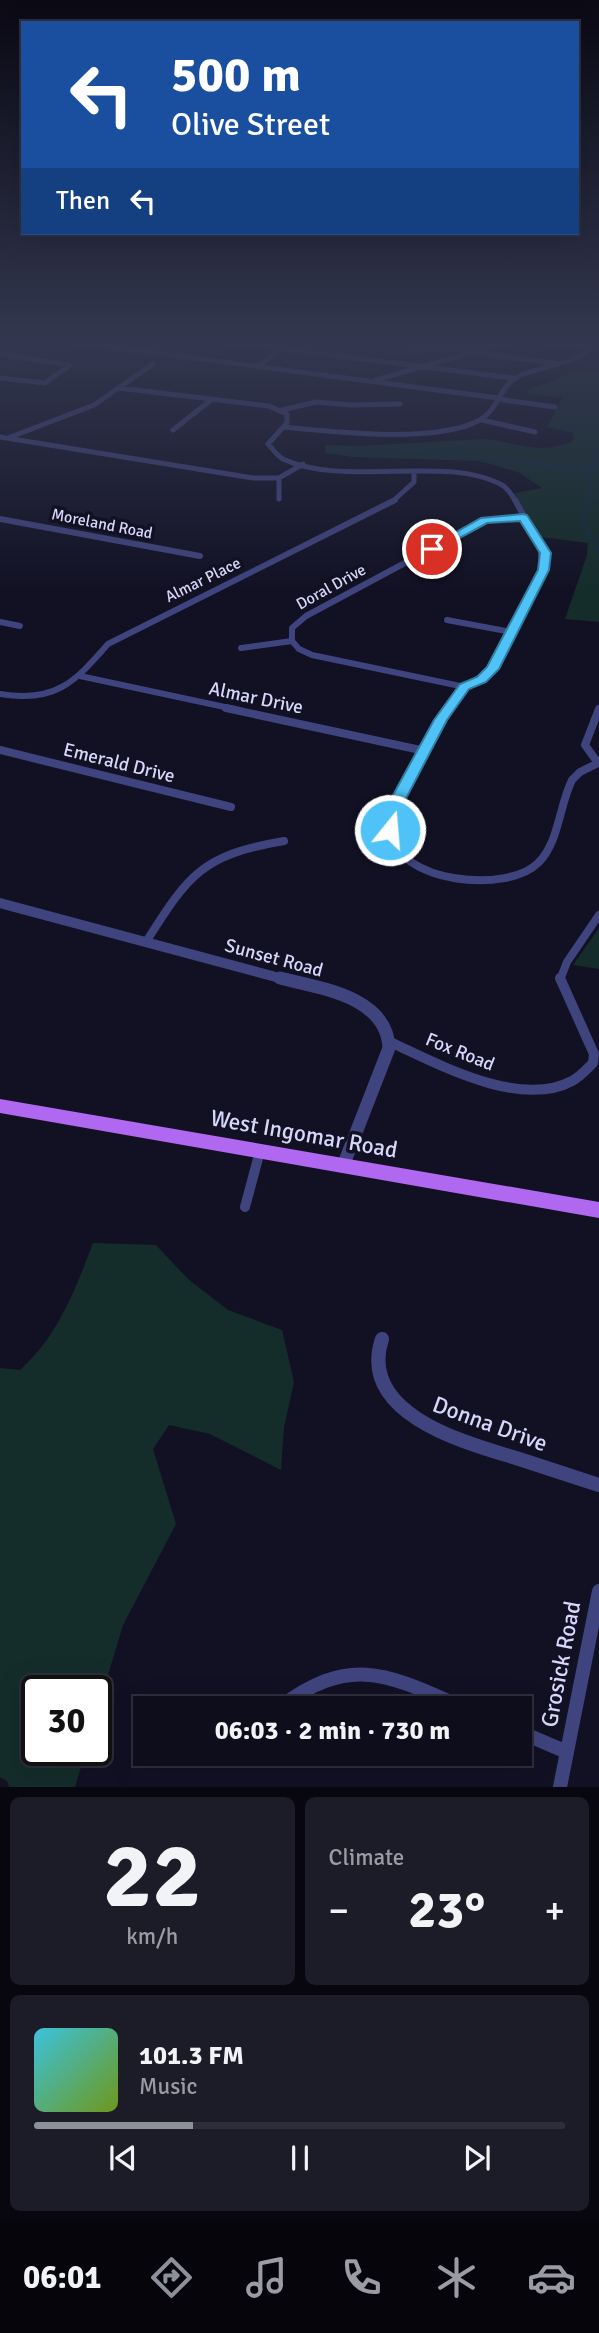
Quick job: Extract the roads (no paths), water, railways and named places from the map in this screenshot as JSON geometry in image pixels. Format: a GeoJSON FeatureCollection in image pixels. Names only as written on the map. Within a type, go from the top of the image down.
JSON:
{"type":"FeatureCollection","features":[{"type":"Feature","properties":{"kind":"main road","name":"West Ingomar Road"},"geometry":{"type":"LineString","coordinates":[[0,1106],[599,1210]]}},
{"type":"Feature","properties":{"kind":"street"},"geometry":{"type":"LineString","coordinates":[[3,438],[42,424]]}},
{"type":"Feature","properties":{"kind":"street"},"geometry":{"type":"LineString","coordinates":[[173,430],[180,424]]}},
{"type":"Feature","properties":{"kind":"street"},"geometry":{"type":"LineString","coordinates":[[284,424],[269,440],[270,448],[281,458],[303,464],[359,472],[475,476],[494,481],[505,487],[513,497],[545,553],[543,570],[492,669],[481,679],[464,687],[441,720],[395,806],[390,830],[401,855],[417,868],[472,882],[528,871],[545,857],[571,781],[581,771],[599,763],[585,745],[599,709]]}},
{"type":"Feature","properties":{"kind":"street"},"geometry":{"type":"LineString","coordinates":[[282,427],[358,434],[453,428],[465,424]]}},
{"type":"Feature","properties":{"kind":"street"},"geometry":{"type":"LineString","coordinates":[[504,424],[535,432]]}},
{"type":"Feature","properties":{"kind":"street"},"geometry":{"type":"LineString","coordinates":[[3,438],[253,478],[279,478],[303,464]]}},
{"type":"Feature","properties":{"kind":"street","name":"Almar Place"},"geometry":{"type":"LineString","coordinates":[[0,694],[18,698],[52,695],[80,676],[108,644],[390,503],[414,482],[414,474]]}},
{"type":"Feature","properties":{"kind":"street"},"geometry":{"type":"LineString","coordinates":[[279,478],[279,499]]}},
{"type":"Feature","properties":{"kind":"street","name":"Doral Drive"},"geometry":{"type":"LineString","coordinates":[[292,641],[292,628],[317,610],[485,520],[523,517]]}},
{"type":"Feature","properties":{"kind":"street","name":"Moreland Road"},"geometry":{"type":"LineString","coordinates":[[0,519],[200,556]]}},
{"type":"Feature","properties":{"kind":"street"},"geometry":{"type":"LineString","coordinates":[[447,620],[511,632]]}},
{"type":"Feature","properties":{"kind":"street"},"geometry":{"type":"LineString","coordinates":[[0,622],[20,626]]}},
{"type":"Feature","properties":{"kind":"street"},"geometry":{"type":"LineString","coordinates":[[242,648],[292,641],[299,649],[312,655],[464,687]]}},
{"type":"Feature","properties":{"kind":"street","name":"Almar Drive"},"geometry":{"type":"LineString","coordinates":[[80,676],[425,751]]}},
{"type":"Feature","properties":{"kind":"street","name":"Emerald Drive"},"geometry":{"type":"LineString","coordinates":[[0,750],[232,807]]}},
{"type":"Feature","properties":{"kind":"street"},"geometry":{"type":"LineString","coordinates":[[146,942],[186,884],[209,863],[237,851],[284,841]]}},
{"type":"Feature","properties":{"kind":"street","name":"Sunset Road"},"geometry":{"type":"LineString","coordinates":[[0,903],[350,998],[375,1016],[390,1042]]}},
{"type":"Feature","properties":{"kind":"street","name":"Fox Road"},"geometry":{"type":"LineString","coordinates":[[390,1042],[499,1087],[544,1088],[577,1077],[593,1063],[595,1047],[567,1000],[560,979],[567,962],[599,915]]}},
{"type":"Feature","properties":{"kind":"street"},"geometry":{"type":"LineString","coordinates":[[343,1166],[380,1077],[390,1042]]}},
{"type":"Feature","properties":{"kind":"street"},"geometry":{"type":"LineString","coordinates":[[245,1208],[260,1151]]}},
{"type":"Feature","properties":{"kind":"street","name":"Donna Drive"},"geometry":{"type":"LineString","coordinates":[[382,1339],[379,1359],[383,1380],[396,1403],[411,1416],[453,1438],[599,1485]]}},
{"type":"Feature","properties":{"kind":"street","name":"Grosick Road"},"geometry":{"type":"LineString","coordinates":[[560,1787],[599,1591]]}},
{"type":"Feature","properties":{"kind":"street"},"geometry":{"type":"LineString","coordinates":[[297,1696],[318,1682],[355,1672],[411,1685],[436,1696]]}},
{"type":"Feature","properties":{"kind":"street"},"geometry":{"type":"LineString","coordinates":[[532,1737],[567,1752]]}},
{"type":"Feature","properties":{"kind":"waterway"},"geometry":{"type":"LineString","coordinates":[[329,449],[374,454],[415,450],[575,468],[593,467]]}},
{"type":"Feature","properties":{"kind":"waterway"},"geometry":{"type":"LineString","coordinates":[[599,451],[593,454],[597,459],[588,479],[593,499],[586,502],[588,508],[583,515],[589,537],[595,542],[599,552]]}}]}
